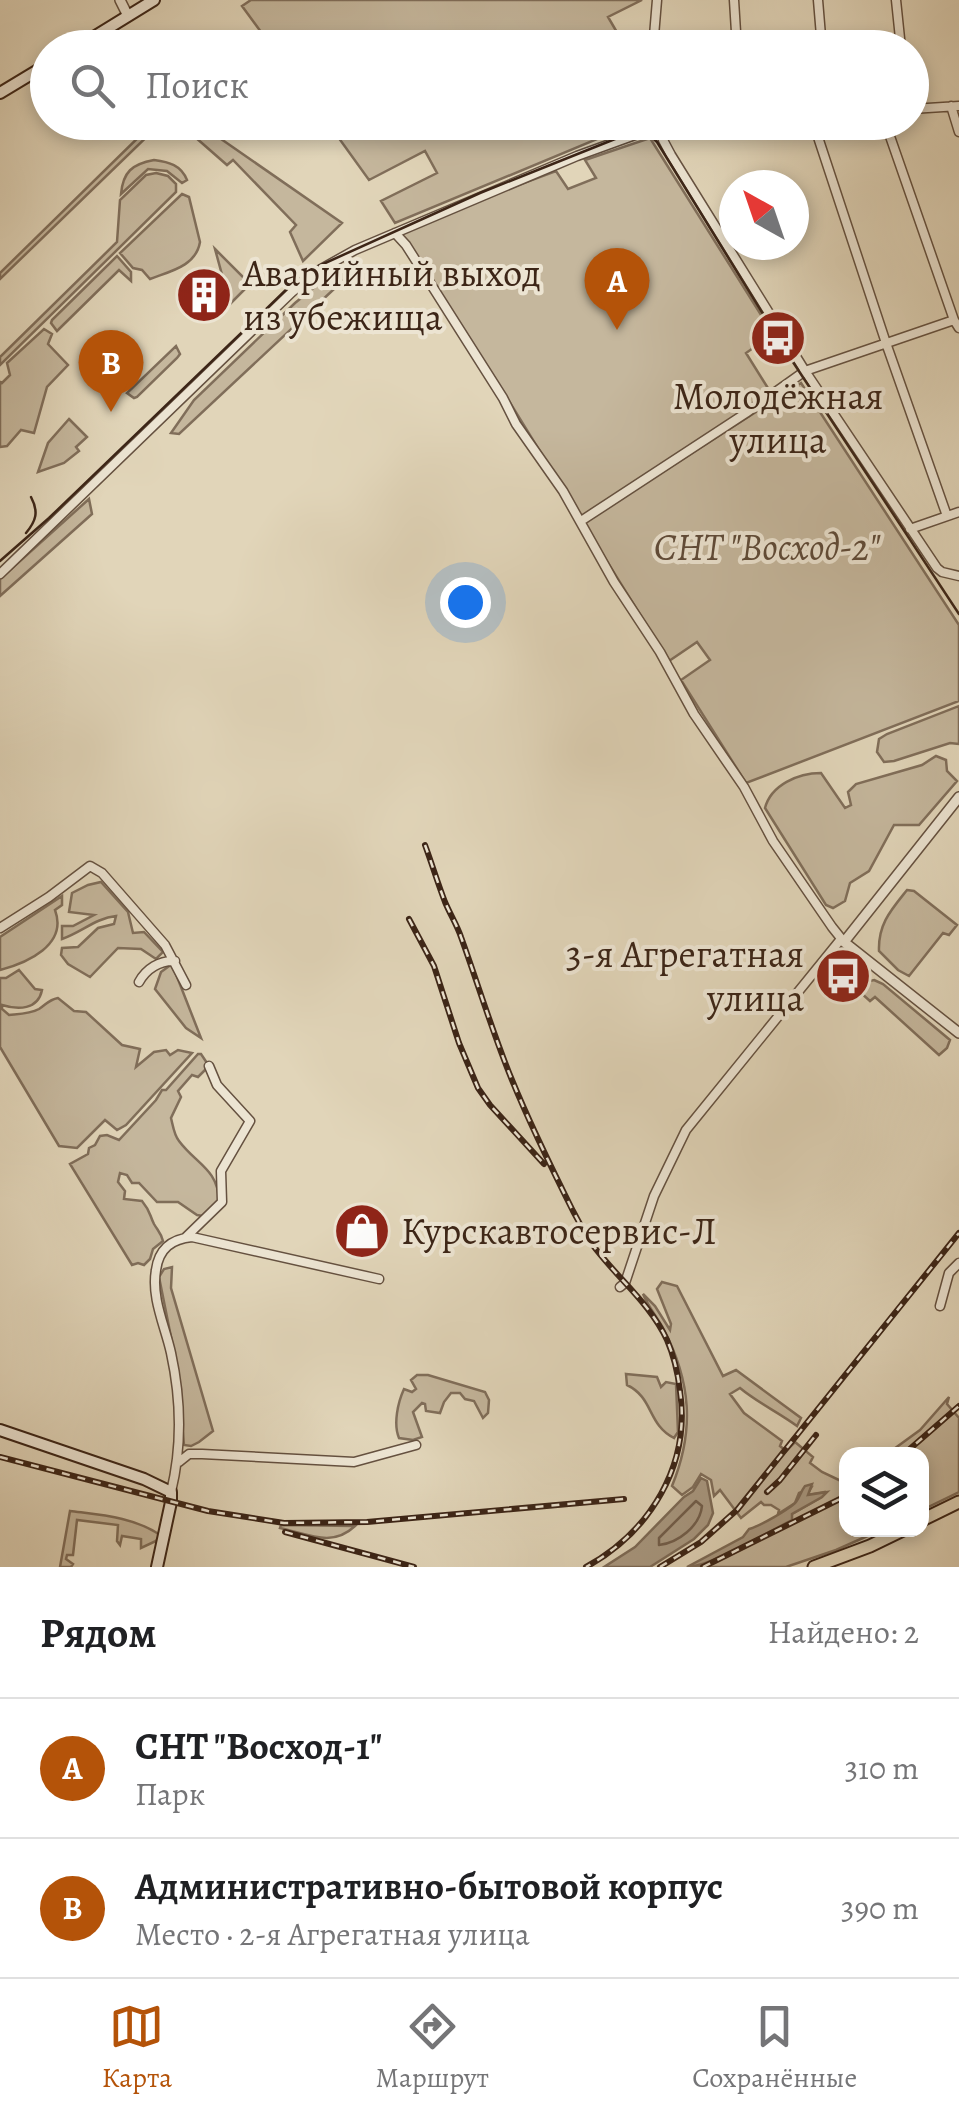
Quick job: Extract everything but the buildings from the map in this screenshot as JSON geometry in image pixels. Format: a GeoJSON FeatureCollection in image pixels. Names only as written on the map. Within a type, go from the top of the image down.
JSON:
{"type":"FeatureCollection","features":[{"type":"Feature","properties":{"kind":"main road"},"geometry":{"type":"LineString","coordinates":[[105,30],[154,0]]}},
{"type":"Feature","properties":{"kind":"main road"},"geometry":{"type":"LineString","coordinates":[[0,93],[30,75]]}},
{"type":"Feature","properties":{"kind":"main road"},"geometry":{"type":"LineString","coordinates":[[0,1430],[171,1492],[157,1567]]}},
{"type":"Feature","properties":{"kind":"main road"},"geometry":{"type":"LineString","coordinates":[[929,1517],[959,1502]]}},
{"type":"Feature","properties":{"kind":"main road"},"geometry":{"type":"LineString","coordinates":[[814,1567],[888,1537]]}},
{"type":"Feature","properties":{"kind":"street"},"geometry":{"type":"LineString","coordinates":[[120,0],[128,16]]}},
{"type":"Feature","properties":{"kind":"street"},"geometry":{"type":"LineString","coordinates":[[654,30],[657,0]]}},
{"type":"Feature","properties":{"kind":"street"},"geometry":{"type":"LineString","coordinates":[[734,0],[736,30]]}},
{"type":"Feature","properties":{"kind":"street"},"geometry":{"type":"LineString","coordinates":[[818,0],[820,30]]}},
{"type":"Feature","properties":{"kind":"street"},"geometry":{"type":"LineString","coordinates":[[896,0],[899,30]]}},
{"type":"Feature","properties":{"kind":"street"},"geometry":{"type":"LineString","coordinates":[[929,108],[955,106],[959,132]]}},
{"type":"Feature","properties":{"kind":"street"},"geometry":{"type":"LineString","coordinates":[[0,574],[292,292],[321,269],[355,250],[622,140]]}},
{"type":"Feature","properties":{"kind":"street"},"geometry":{"type":"LineString","coordinates":[[663,140],[801,375],[937,568],[959,576]]}},
{"type":"Feature","properties":{"kind":"street"},"geometry":{"type":"LineString","coordinates":[[820,140],[947,516]]}},
{"type":"Feature","properties":{"kind":"street"},"geometry":{"type":"LineString","coordinates":[[580,521],[801,375],[886,343],[956,324],[892,140]]}},
{"type":"Feature","properties":{"kind":"street"},"geometry":{"type":"LineString","coordinates":[[395,233],[544,463],[774,841],[842,941],[959,1034]]}},
{"type":"Feature","properties":{"kind":"street"},"geometry":{"type":"LineString","coordinates":[[947,300],[958,301]]}},
{"type":"Feature","properties":{"kind":"street"},"geometry":{"type":"LineString","coordinates":[[910,529],[959,512]]}},
{"type":"Feature","properties":{"kind":"street"},"geometry":{"type":"LineString","coordinates":[[620,1287],[625,1283],[654,1196],[686,1130],[959,797]]}},
{"type":"Feature","properties":{"kind":"street"},"geometry":{"type":"LineString","coordinates":[[0,928],[90,866],[102,873],[165,945],[186,985]]}},
{"type":"Feature","properties":{"kind":"street"},"geometry":{"type":"LineString","coordinates":[[139,982],[151,968],[175,961]]}},
{"type":"Feature","properties":{"kind":"street"},"geometry":{"type":"LineString","coordinates":[[185,1238],[222,1202],[221,1171],[250,1121],[217,1086],[209,1066]]}},
{"type":"Feature","properties":{"kind":"street"},"geometry":{"type":"LineString","coordinates":[[171,1492],[180,1442],[174,1369],[158,1304],[156,1268],[164,1250],[178,1238],[192,1238],[379,1279]]}},
{"type":"Feature","properties":{"kind":"street"},"geometry":{"type":"LineString","coordinates":[[940,1306],[950,1273],[959,1263]]}},
{"type":"Feature","properties":{"kind":"street"},"geometry":{"type":"LineString","coordinates":[[178,1462],[188,1454],[354,1462],[416,1445]]}},
{"type":"Feature","properties":{"kind":"green space"},"geometry":{"type":"Polygon","coordinates":[[[251,0],[642,0],[608,17],[616,30],[260,30],[242,6],[251,0]]]}},
{"type":"Feature","properties":{"kind":"green space"},"geometry":{"type":"Polygon","coordinates":[[[136,140],[143,140],[0,279],[0,273],[136,140]]]}},
{"type":"Feature","properties":{"kind":"green space"},"geometry":{"type":"Polygon","coordinates":[[[198,140],[222,140],[342,223],[303,261],[290,232],[296,225],[233,160],[227,165],[198,140]]]}},
{"type":"Feature","properties":{"kind":"green space"},"geometry":{"type":"Polygon","coordinates":[[[340,140],[595,140],[395,223],[381,201],[437,173],[425,151],[369,180],[340,140]]]}},
{"type":"Feature","properties":{"kind":"green space"},"geometry":{"type":"Polygon","coordinates":[[[651,140],[719,248],[719,260],[727,260],[773,334],[746,353],[771,393],[581,518],[401,233],[556,171],[568,189],[596,178],[585,160],[651,140]]]}},
{"type":"Feature","properties":{"kind":"green space"},"geometry":{"type":"Polygon","coordinates":[[[154,160],[174,165],[187,180],[182,183],[167,171],[148,169],[121,194],[130,170],[154,160]]]}},
{"type":"Feature","properties":{"kind":"green space"},"geometry":{"type":"Polygon","coordinates":[[[146,175],[168,176],[176,184],[176,192],[0,365],[0,357],[117,242],[120,200],[146,175]]]}},
{"type":"Feature","properties":{"kind":"green space"},"geometry":{"type":"Polygon","coordinates":[[[182,194],[189,197],[200,242],[198,250],[181,266],[150,279],[120,253],[182,194]]]}},
{"type":"Feature","properties":{"kind":"green space"},"geometry":{"type":"Polygon","coordinates":[[[215,249],[250,284],[230,304],[215,249]]]}},
{"type":"Feature","properties":{"kind":"green space"},"geometry":{"type":"Polygon","coordinates":[[[117,256],[131,272],[131,281],[119,270],[57,331],[52,320],[117,256]]]}},
{"type":"Feature","properties":{"kind":"green space"},"geometry":{"type":"Polygon","coordinates":[[[347,266],[349,275],[179,434],[171,433],[194,400],[295,303],[347,266]]]}},
{"type":"Feature","properties":{"kind":"green space"},"geometry":{"type":"Polygon","coordinates":[[[212,277],[223,297],[216,318],[196,296],[212,277]]]}},
{"type":"Feature","properties":{"kind":"green space"},"geometry":{"type":"Polygon","coordinates":[[[44,329],[52,334],[48,344],[68,365],[47,387],[34,433],[21,430],[7,446],[0,447],[0,382],[10,375],[7,363],[44,329]]]}},
{"type":"Feature","properties":{"kind":"green space"},"geometry":{"type":"Polygon","coordinates":[[[176,346],[180,354],[177,358],[137,397],[127,393],[176,346]]]}},
{"type":"Feature","properties":{"kind":"green space","name":"СНТ \"Восход-2\""},"geometry":{"type":"Polygon","coordinates":[[[801,383],[959,625],[959,701],[746,783],[681,680],[710,660],[697,642],[669,661],[583,523],[801,383]]]}},
{"type":"Feature","properties":{"kind":"green space"},"geometry":{"type":"Polygon","coordinates":[[[69,419],[87,437],[76,447],[79,451],[64,463],[38,472],[48,443],[69,419]]]}},
{"type":"Feature","properties":{"kind":"green space"},"geometry":{"type":"Polygon","coordinates":[[[89,499],[92,514],[0,596],[0,579],[89,499]]]}},
{"type":"Feature","properties":{"kind":"green space"},"geometry":{"type":"Polygon","coordinates":[[[959,706],[959,744],[950,743],[884,762],[877,752],[879,739],[887,734],[959,706]]]}},
{"type":"Feature","properties":{"kind":"green space"},"geometry":{"type":"Polygon","coordinates":[[[936,756],[946,760],[947,771],[957,781],[919,825],[894,825],[869,871],[850,883],[845,901],[833,908],[826,905],[765,808],[773,793],[795,778],[821,773],[845,808],[851,805],[848,792],[856,784],[922,765],[936,756]]]}},
{"type":"Feature","properties":{"kind":"green space"},"geometry":{"type":"Polygon","coordinates":[[[101,882],[128,912],[133,933],[144,932],[163,952],[156,959],[141,949],[118,948],[90,977],[68,964],[61,955],[62,948],[78,947],[98,928],[114,924],[116,916],[62,939],[62,926],[73,926],[94,915],[69,912],[72,893],[101,882]]]}},
{"type":"Feature","properties":{"kind":"green space"},"geometry":{"type":"Polygon","coordinates":[[[907,890],[914,891],[957,925],[949,935],[943,933],[909,976],[879,951],[883,925],[907,890]]]}},
{"type":"Feature","properties":{"kind":"green space"},"geometry":{"type":"Polygon","coordinates":[[[62,896],[62,905],[55,910],[56,933],[50,943],[22,963],[0,970],[0,937],[62,896]]]}},
{"type":"Feature","properties":{"kind":"green space"},"geometry":{"type":"Polygon","coordinates":[[[172,964],[201,1038],[186,1028],[155,989],[161,972],[172,964]]]}},
{"type":"Feature","properties":{"kind":"green space"},"geometry":{"type":"Polygon","coordinates":[[[19,970],[35,989],[42,990],[32,1005],[2,1005],[9,1015],[36,1011],[58,998],[74,1011],[86,1012],[122,1045],[140,1049],[136,1067],[154,1052],[192,1053],[126,1125],[117,1130],[105,1120],[77,1148],[59,1146],[0,1047],[0,978],[19,970]]]}},
{"type":"Feature","properties":{"kind":"green space"},"geometry":{"type":"Polygon","coordinates":[[[874,980],[950,1040],[947,1048],[939,1055],[875,997],[870,1001],[861,993],[866,982],[874,980]]]}},
{"type":"Feature","properties":{"kind":"green space"},"geometry":{"type":"Polygon","coordinates":[[[198,1054],[207,1063],[205,1070],[198,1077],[192,1075],[178,1091],[181,1097],[171,1118],[177,1139],[215,1181],[219,1201],[203,1216],[197,1215],[178,1202],[157,1202],[139,1183],[132,1183],[120,1173],[118,1182],[125,1191],[124,1199],[142,1201],[163,1241],[144,1265],[132,1265],[70,1164],[88,1154],[100,1136],[119,1140],[198,1054]]]}},
{"type":"Feature","properties":{"kind":"green space"},"geometry":{"type":"Polygon","coordinates":[[[172,1267],[171,1288],[213,1431],[191,1446],[184,1445],[177,1367],[159,1277],[164,1269],[172,1267]]]}},
{"type":"Feature","properties":{"kind":"green space"},"geometry":{"type":"Polygon","coordinates":[[[662,1282],[677,1286],[723,1376],[736,1370],[801,1418],[797,1426],[740,1388],[730,1394],[744,1413],[782,1441],[780,1446],[786,1451],[795,1442],[813,1457],[810,1463],[839,1480],[839,1537],[865,1537],[786,1567],[695,1567],[791,1520],[792,1514],[824,1492],[807,1495],[811,1488],[799,1493],[795,1503],[778,1514],[779,1510],[761,1502],[741,1518],[720,1490],[714,1496],[711,1480],[701,1474],[682,1495],[672,1486],[684,1445],[687,1406],[672,1348],[643,1294],[670,1330],[657,1289],[662,1282]]]}},
{"type":"Feature","properties":{"kind":"green space"},"geometry":{"type":"Polygon","coordinates":[[[626,1374],[657,1377],[661,1387],[666,1382],[676,1384],[678,1432],[674,1438],[659,1426],[636,1390],[627,1385],[626,1374]]]}},
{"type":"Feature","properties":{"kind":"green space"},"geometry":{"type":"Polygon","coordinates":[[[417,1375],[485,1392],[488,1413],[483,1418],[474,1401],[451,1393],[440,1413],[426,1411],[422,1403],[413,1412],[422,1437],[399,1438],[396,1420],[400,1400],[404,1389],[416,1389],[411,1380],[417,1375]]]}},
{"type":"Feature","properties":{"kind":"green space"},"geometry":{"type":"Polygon","coordinates":[[[949,1397],[947,1404],[959,1418],[959,1492],[929,1507],[929,1447],[897,1447],[920,1430],[949,1397]]]}},
{"type":"Feature","properties":{"kind":"green space"},"geometry":{"type":"Polygon","coordinates":[[[70,1511],[128,1521],[160,1535],[141,1548],[141,1539],[122,1536],[120,1545],[118,1525],[77,1520],[73,1555],[66,1559],[73,1564],[60,1567],[70,1511]]]}},
{"type":"Feature","properties":{"kind":"green space"},"geometry":{"type":"Polygon","coordinates":[[[355,1526],[329,1538],[280,1528],[355,1526]]]}},
{"type":"Feature","properties":{"kind":"water"},"geometry":{"type":"Polygon","coordinates":[[[701,1478],[707,1481],[713,1513],[708,1525],[694,1539],[650,1567],[604,1567],[635,1547],[693,1491],[701,1478]]]}},
{"type":"Feature","properties":{"kind":"water"},"geometry":{"type":"Polygon","coordinates":[[[812,1484],[808,1495],[827,1492],[792,1514],[792,1520],[725,1555],[687,1567],[787,1509],[805,1486],[812,1484]]]}},
{"type":"Feature","properties":{"kind":"tram line"},"geometry":{"type":"LineString","coordinates":[[0,561],[312,269],[480,193],[614,140]]}},
{"type":"Feature","properties":{"kind":"tram line"},"geometry":{"type":"LineString","coordinates":[[655,140],[787,353],[959,614]]}},
{"type":"Feature","properties":{"kind":"tram line"},"geometry":{"type":"LineString","coordinates":[[26,533],[35,516],[31,497]]}},
{"type":"Feature","properties":{"kind":"railway"},"geometry":{"type":"LineString","coordinates":[[425,845],[505,1063],[549,1163],[592,1244],[660,1327],[677,1372],[682,1418],[679,1445],[661,1494],[629,1535],[586,1567]]}},
{"type":"Feature","properties":{"kind":"railway"},"geometry":{"type":"LineString","coordinates":[[409,919],[434,966],[478,1088],[544,1164]]}},
{"type":"Feature","properties":{"kind":"railway"},"geometry":{"type":"LineString","coordinates":[[660,1567],[701,1542],[737,1510],[959,1233]]}},
{"type":"Feature","properties":{"kind":"railway"},"geometry":{"type":"LineString","coordinates":[[912,1447],[959,1406]]}},
{"type":"Feature","properties":{"kind":"railway"},"geometry":{"type":"LineString","coordinates":[[767,1492],[816,1435]]}},
{"type":"Feature","properties":{"kind":"railway"},"geometry":{"type":"LineString","coordinates":[[0,1457],[208,1511],[284,1523],[367,1522],[624,1499]]}},
{"type":"Feature","properties":{"kind":"railway"},"geometry":{"type":"LineString","coordinates":[[703,1567],[839,1499]]}},
{"type":"Feature","properties":{"kind":"railway"},"geometry":{"type":"LineString","coordinates":[[285,1532],[414,1567]]}},
{"type":"Feature","properties":{"kind":"place","name":"Аварийный выход из убежища"},"geometry":{"type":"Point","coordinates":[204,295]}},
{"type":"Feature","properties":{"kind":"place","name":"СНТ \"Восход-1\""},"geometry":{"type":"Point","coordinates":[617,330]}},
{"type":"Feature","properties":{"kind":"place","name":"Молодёжная улица"},"geometry":{"type":"Point","coordinates":[778,338]}},
{"type":"Feature","properties":{"kind":"place","name":"Административно-бытовой корпус"},"geometry":{"type":"Point","coordinates":[111,412]}},
{"type":"Feature","properties":{"kind":"place","name":"3-я Агрегатная улица"},"geometry":{"type":"Point","coordinates":[843,976]}},
{"type":"Feature","properties":{"kind":"place","name":"Курскавтосервис-Л"},"geometry":{"type":"Point","coordinates":[362,1231]}}]}
